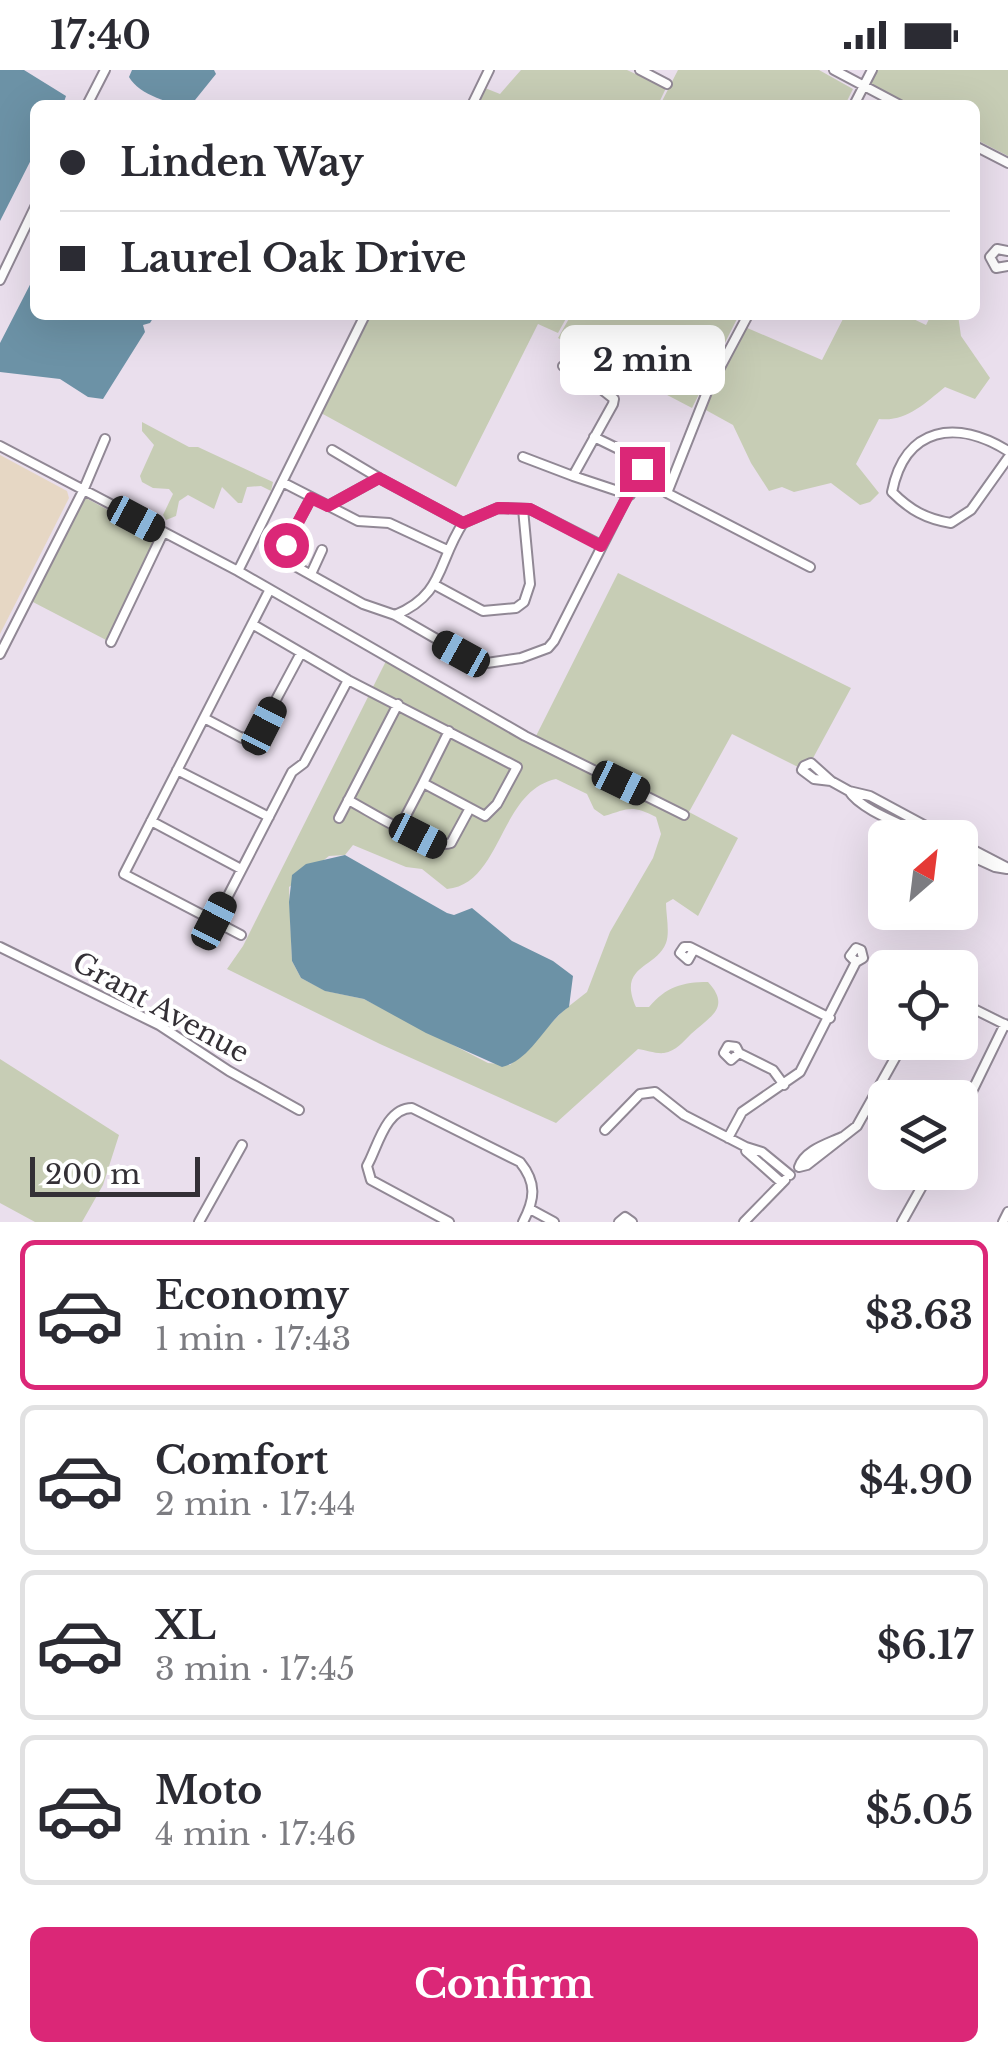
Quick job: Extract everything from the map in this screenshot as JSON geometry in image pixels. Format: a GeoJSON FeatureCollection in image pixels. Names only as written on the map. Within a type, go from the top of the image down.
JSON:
{"type":"FeatureCollection","features":[{"type":"Feature","properties":{"kind":"street"},"geometry":{"type":"LineString","coordinates":[[90,100],[106,70]]}},
{"type":"Feature","properties":{"kind":"street"},"geometry":{"type":"LineString","coordinates":[[475,100],[490,70]]}},
{"type":"Feature","properties":{"kind":"street"},"geometry":{"type":"LineString","coordinates":[[640,70],[667,84]]}},
{"type":"Feature","properties":{"kind":"street"},"geometry":{"type":"LineString","coordinates":[[834,70],[891,100]]}},
{"type":"Feature","properties":{"kind":"street"},"geometry":{"type":"LineString","coordinates":[[856,100],[872,70]]}},
{"type":"Feature","properties":{"kind":"street"},"geometry":{"type":"LineString","coordinates":[[980,149],[1008,164]]}},
{"type":"Feature","properties":{"kind":"street"},"geometry":{"type":"LineString","coordinates":[[0,280],[30,217]]}},
{"type":"Feature","properties":{"kind":"street"},"geometry":{"type":"LineString","coordinates":[[1008,251],[996,248],[990,258],[996,268],[1008,266]]}},
{"type":"Feature","properties":{"kind":"street"},"geometry":{"type":"LineString","coordinates":[[238,572],[364,320]]}},
{"type":"Feature","properties":{"kind":"street"},"geometry":{"type":"LineString","coordinates":[[745,320],[707,392],[667,493],[810,568]]}},
{"type":"Feature","properties":{"kind":"street"},"geometry":{"type":"LineString","coordinates":[[563,366],[586,376],[614,398],[573,476]]}},
{"type":"Feature","properties":{"kind":"street"},"geometry":{"type":"LineString","coordinates":[[962,430],[1008,454],[971,510],[951,522],[930,520],[892,492],[899,470],[926,438],[962,430]]}},
{"type":"Feature","properties":{"kind":"street"},"geometry":{"type":"LineString","coordinates":[[311,498],[286,545],[286,561],[363,604],[395,615],[480,664],[521,658],[554,642],[642,469],[635,456],[594,437]]}},
{"type":"Feature","properties":{"kind":"street"},"geometry":{"type":"LineString","coordinates":[[0,654],[105,440]]}},
{"type":"Feature","properties":{"kind":"street"},"geometry":{"type":"LineString","coordinates":[[0,446],[238,572],[525,736],[684,814]]}},
{"type":"Feature","properties":{"kind":"street"},"geometry":{"type":"LineString","coordinates":[[332,450],[463,523]]}},
{"type":"Feature","properties":{"kind":"street"},"geometry":{"type":"LineString","coordinates":[[524,457],[630,495]]}},
{"type":"Feature","properties":{"kind":"street"},"geometry":{"type":"LineString","coordinates":[[328,506],[379,478]]}},
{"type":"Feature","properties":{"kind":"street"},"geometry":{"type":"LineString","coordinates":[[284,483],[358,522],[389,523],[447,550]]}},
{"type":"Feature","properties":{"kind":"street"},"geometry":{"type":"LineString","coordinates":[[395,615],[414,607],[435,585],[447,550],[463,523],[498,508],[530,509],[601,546]]}},
{"type":"Feature","properties":{"kind":"street"},"geometry":{"type":"LineString","coordinates":[[435,585],[483,611],[516,608],[524,602],[530,584],[524,508]]}},
{"type":"Feature","properties":{"kind":"street"},"geometry":{"type":"LineString","coordinates":[[111,642],[162,533]]}},
{"type":"Feature","properties":{"kind":"street"},"geometry":{"type":"LineString","coordinates":[[310,574],[322,550]]}},
{"type":"Feature","properties":{"kind":"street"},"geometry":{"type":"LineString","coordinates":[[241,935],[124,874],[269,590]]}},
{"type":"Feature","properties":{"kind":"street"},"geometry":{"type":"LineString","coordinates":[[252,624],[348,680],[517,767],[497,804],[485,816],[422,783]]}},
{"type":"Feature","properties":{"kind":"street"},"geometry":{"type":"LineString","coordinates":[[204,718],[242,738],[257,735],[301,653]]}},
{"type":"Feature","properties":{"kind":"street"},"geometry":{"type":"LineString","coordinates":[[214,921],[292,772],[304,763],[348,680]]}},
{"type":"Feature","properties":{"kind":"street"},"geometry":{"type":"LineString","coordinates":[[338,818],[398,704]]}},
{"type":"Feature","properties":{"kind":"street"},"geometry":{"type":"LineString","coordinates":[[400,827],[448,731]]}},
{"type":"Feature","properties":{"kind":"street"},"geometry":{"type":"LineString","coordinates":[[177,770],[269,816]]}},
{"type":"Feature","properties":{"kind":"street"},"geometry":{"type":"LineString","coordinates":[[830,781],[916,820]]}},
{"type":"Feature","properties":{"kind":"street"},"geometry":{"type":"LineString","coordinates":[[849,791],[852,798],[894,820]]}},
{"type":"Feature","properties":{"kind":"street"},"geometry":{"type":"LineString","coordinates":[[348,800],[437,846],[451,844],[470,808]]}},
{"type":"Feature","properties":{"kind":"street"},"geometry":{"type":"LineString","coordinates":[[886,816],[891,806]]}},
{"type":"Feature","properties":{"kind":"street"},"geometry":{"type":"LineString","coordinates":[[151,821],[241,869]]}},
{"type":"Feature","properties":{"kind":"street"},"geometry":{"type":"LineString","coordinates":[[978,850],[1008,868]]}},
{"type":"Feature","properties":{"kind":"street"},"geometry":{"type":"LineString","coordinates":[[978,859],[1008,868]]}},
{"type":"Feature","properties":{"kind":"street","name":"Grant Avenue"},"geometry":{"type":"LineString","coordinates":[[0,947],[159,1026],[298,1110]]}},
{"type":"Feature","properties":{"kind":"street"},"geometry":{"type":"LineString","coordinates":[[693,951],[830,1018]]}},
{"type":"Feature","properties":{"kind":"street"},"geometry":{"type":"LineString","coordinates":[[728,1138],[742,1112],[800,1072],[856,962]]}},
{"type":"Feature","properties":{"kind":"street"},"geometry":{"type":"LineString","coordinates":[[978,1011],[1007,1025],[978,1081]]}},
{"type":"Feature","properties":{"kind":"street"},"geometry":{"type":"LineString","coordinates":[[738,1053],[765,1064],[784,1085]]}},
{"type":"Feature","properties":{"kind":"street"},"geometry":{"type":"LineString","coordinates":[[744,1222],[800,1167],[802,1160],[857,1126],[894,1060]]}},
{"type":"Feature","properties":{"kind":"street"},"geometry":{"type":"LineString","coordinates":[[605,1130],[640,1094],[648,1091],[661,1095],[684,1115],[762,1152],[790,1175]]}},
{"type":"Feature","properties":{"kind":"street"},"geometry":{"type":"LineString","coordinates":[[449,1222],[370,1180],[370,1160],[391,1118],[401,1109],[412,1108],[520,1162],[533,1186],[535,1200],[523,1222]]}},
{"type":"Feature","properties":{"kind":"street"},"geometry":{"type":"LineString","coordinates":[[200,1222],[242,1145]]}},
{"type":"Feature","properties":{"kind":"street"},"geometry":{"type":"LineString","coordinates":[[746,1146],[746,1152],[782,1184]]}},
{"type":"Feature","properties":{"kind":"street"},"geometry":{"type":"LineString","coordinates":[[902,1222],[920,1190]]}},
{"type":"Feature","properties":{"kind":"street"},"geometry":{"type":"LineString","coordinates":[[530,1209],[554,1222]]}},
{"type":"Feature","properties":{"kind":"street"},"geometry":{"type":"LineString","coordinates":[[1003,1222],[1008,1212]]}},
{"type":"Feature","properties":{"kind":"street"},"geometry":{"type":"LineString","coordinates":[[618,1222],[627,1218],[632,1222]]}},
{"type":"Feature","properties":{"kind":"shaded area"},"geometry":{"type":"Polygon","coordinates":[[[0,455],[67,491],[69,498],[0,634],[0,455]]]}},
{"type":"Feature","properties":{"kind":"green space"},"geometry":{"type":"Polygon","coordinates":[[[521,70],[627,70],[666,88],[660,100],[479,100],[485,88],[500,94],[521,70]]]}},
{"type":"Feature","properties":{"kind":"green space"},"geometry":{"type":"Polygon","coordinates":[[[678,70],[819,70],[853,89],[848,100],[663,100],[678,70]]]}},
{"type":"Feature","properties":{"kind":"green space"},"geometry":{"type":"Polygon","coordinates":[[[875,70],[1008,70],[1008,156],[980,142],[980,100],[899,100],[868,84],[875,70]]]}},
{"type":"Feature","properties":{"kind":"green space"},"geometry":{"type":"Polygon","coordinates":[[[367,320],[565,320],[558,333],[538,324],[456,487],[321,413],[367,320]]]}},
{"type":"Feature","properties":{"kind":"green space"},"geometry":{"type":"Polygon","coordinates":[[[568,320],[736,320],[692,408],[558,338],[568,320]]]}},
{"type":"Feature","properties":{"kind":"green space"},"geometry":{"type":"Polygon","coordinates":[[[842,320],[916,320],[926,325],[928,320],[959,320],[961,336],[990,378],[975,399],[945,387],[906,415],[879,419],[856,464],[879,493],[870,502],[860,505],[831,483],[794,492],[782,487],[769,491],[733,425],[704,409],[745,327],[822,360],[842,320]]]}},
{"type":"Feature","properties":{"kind":"green space"},"geometry":{"type":"Polygon","coordinates":[[[142,422],[189,447],[198,447],[273,482],[271,491],[261,486],[247,487],[242,503],[238,503],[222,487],[214,509],[188,495],[179,501],[176,516],[166,520],[163,515],[173,494],[169,489],[153,488],[142,482],[140,476],[154,445],[142,431],[142,422]]]}},
{"type":"Feature","properties":{"kind":"green space"},"geometry":{"type":"Polygon","coordinates":[[[84,497],[158,537],[108,641],[31,601],[84,497]]]}},
{"type":"Feature","properties":{"kind":"green space"},"geometry":{"type":"Polygon","coordinates":[[[618,573],[851,688],[812,760],[800,768],[732,734],[689,812],[738,838],[698,916],[673,899],[666,903],[666,943],[631,983],[636,1007],[649,1007],[675,987],[708,982],[718,1005],[711,1017],[672,1050],[661,1053],[638,1049],[556,1123],[380,1044],[227,969],[243,946],[369,695],[393,706],[335,819],[339,822],[349,804],[435,849],[442,848],[458,836],[471,812],[486,819],[520,766],[372,689],[386,661],[535,738],[618,573]],[[556,779],[537,787],[511,818],[479,871],[465,883],[447,889],[422,869],[406,867],[353,845],[345,855],[329,856],[289,887],[292,961],[301,978],[326,991],[364,999],[488,1063],[510,1065],[587,992],[610,932],[653,858],[661,834],[656,817],[630,809],[604,816],[594,809],[587,794],[556,779]]]}},
{"type":"Feature","properties":{"kind":"green space"},"geometry":{"type":"Polygon","coordinates":[[[399,709],[445,733],[399,822],[352,798],[399,709]]]}},
{"type":"Feature","properties":{"kind":"green space"},"geometry":{"type":"Polygon","coordinates":[[[450,735],[512,768],[485,812],[427,781],[450,735]]]}},
{"type":"Feature","properties":{"kind":"green space"},"geometry":{"type":"Polygon","coordinates":[[[424,787],[466,809],[449,841],[438,843],[404,825],[424,787]]]}},
{"type":"Feature","properties":{"kind":"green space"},"geometry":{"type":"Polygon","coordinates":[[[0,1059],[119,1135],[103,1185],[82,1222],[35,1222],[0,1203],[0,1059]]]}},
{"type":"Feature","properties":{"kind":"water"},"geometry":{"type":"Polygon","coordinates":[[[0,70],[24,70],[66,96],[65,100],[30,100],[30,162],[0,221],[0,70]]]}},
{"type":"Feature","properties":{"kind":"water"},"geometry":{"type":"Polygon","coordinates":[[[132,70],[214,70],[216,74],[195,100],[163,100],[148,94],[129,77],[132,70]]]}},
{"type":"Feature","properties":{"kind":"water"},"geometry":{"type":"Polygon","coordinates":[[[30,285],[30,320],[152,320],[143,325],[145,332],[103,399],[88,397],[60,379],[0,372],[0,343],[30,285]]]}},
{"type":"Feature","properties":{"kind":"water"},"geometry":{"type":"Polygon","coordinates":[[[345,855],[447,913],[454,915],[472,908],[512,941],[553,961],[573,976],[569,1007],[522,1057],[502,1067],[426,1033],[364,999],[325,991],[301,978],[292,961],[292,875],[306,864],[345,855]]]}},
{"type":"Feature","properties":{"kind":"route"},"geometry":{"type":"LineString","coordinates":[[286,545],[311,498],[328,506],[379,478],[463,523],[498,508],[530,509],[601,546],[642,469]]}}]}
